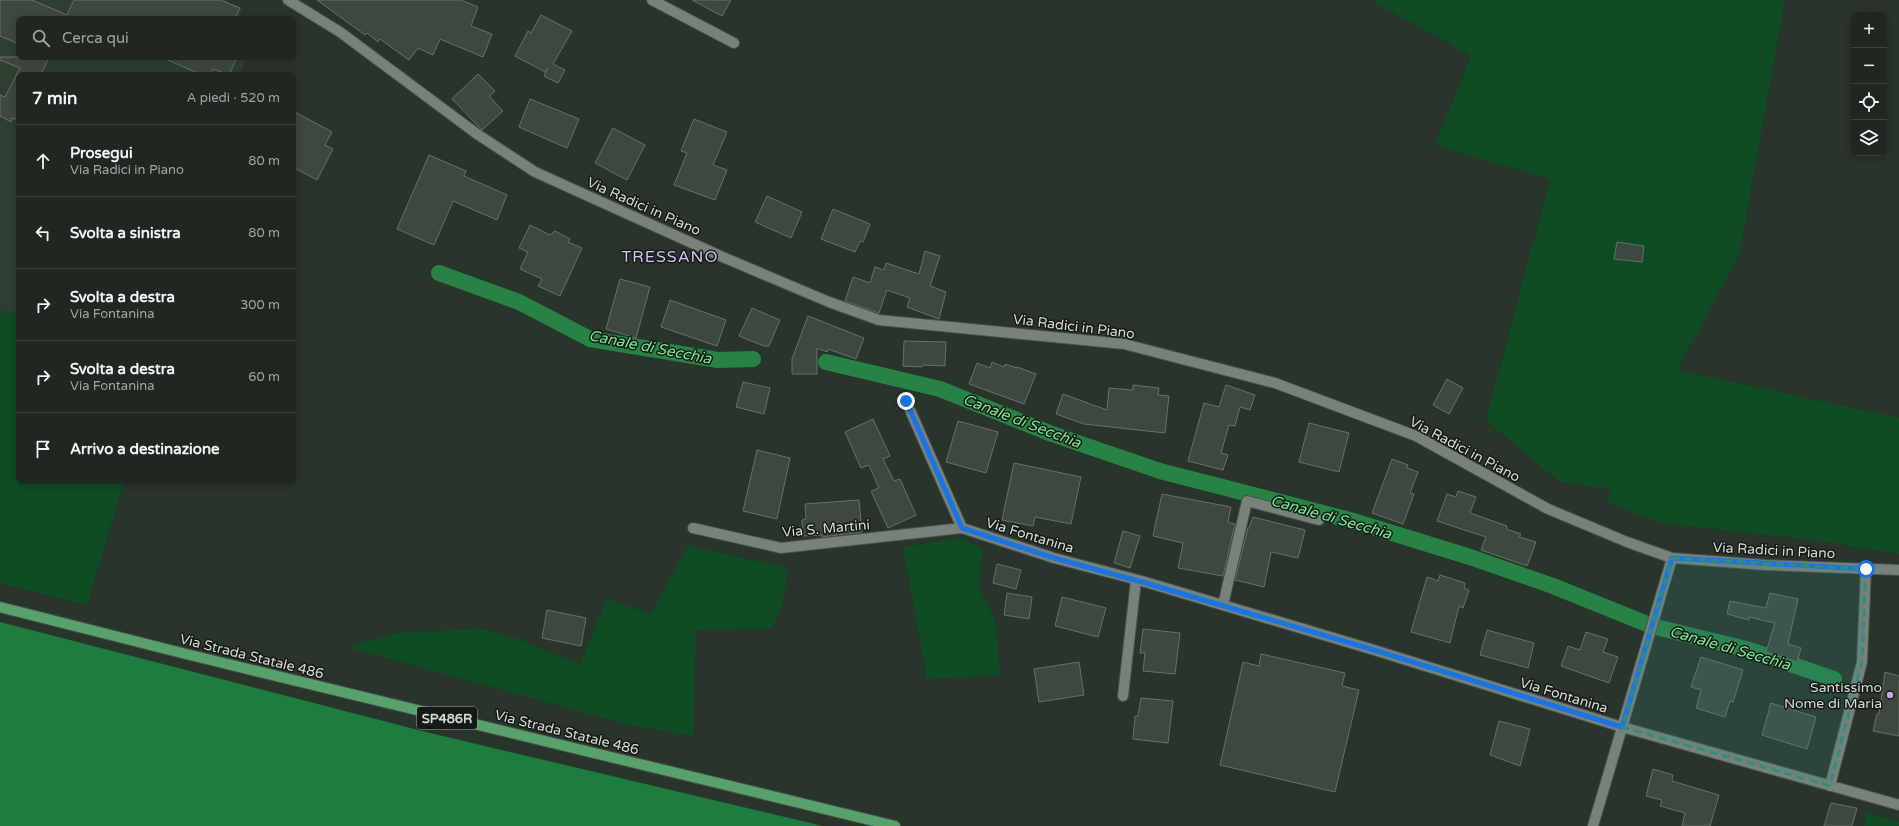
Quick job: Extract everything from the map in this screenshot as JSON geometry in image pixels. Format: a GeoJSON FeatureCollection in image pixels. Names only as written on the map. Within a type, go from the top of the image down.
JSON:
{"type":"FeatureCollection","features":[{"type":"Feature","properties":{"kind":"main road","name":"Via Strada Statale 486"},"geometry":{"type":"LineString","coordinates":[[0,607],[201,658],[895,826]]}},
{"type":"Feature","properties":{"kind":"street","name":"Via Radici in Piano"},"geometry":{"type":"LineString","coordinates":[[288,0],[340,32],[477,134],[535,172],[711,252],[829,302],[879,320],[1124,344],[1275,382],[1416,436],[1548,509],[1627,542],[1672,558],[1899,570]]}},
{"type":"Feature","properties":{"kind":"street"},"geometry":{"type":"LineString","coordinates":[[652,0],[734,42]]}},
{"type":"Feature","properties":{"kind":"street"},"geometry":{"type":"LineString","coordinates":[[906,401],[962,528]]}},
{"type":"Feature","properties":{"kind":"street"},"geometry":{"type":"LineString","coordinates":[[1223,605],[1247,501],[1319,520]]}},
{"type":"Feature","properties":{"kind":"street","name":"Via S. Martini"},"geometry":{"type":"LineString","coordinates":[[693,528],[781,548],[962,528]]}},
{"type":"Feature","properties":{"kind":"street","name":"Via Fontanina"},"geometry":{"type":"LineString","coordinates":[[962,528],[1054,558],[1223,605],[1622,727],[1899,805]]}},
{"type":"Feature","properties":{"kind":"street"},"geometry":{"type":"LineString","coordinates":[[1593,826],[1672,558]]}},
{"type":"Feature","properties":{"kind":"street"},"geometry":{"type":"LineString","coordinates":[[1830,786],[1862,662],[1866,569]]}},
{"type":"Feature","properties":{"kind":"street"},"geometry":{"type":"LineString","coordinates":[[1124,696],[1136,580]]}},
{"type":"Feature","properties":{"kind":"highlighted area"},"geometry":{"type":"Polygon","coordinates":[[[1672,558],[1866,569],[1862,662],[1830,786],[1622,727],[1672,558]]]}},
{"type":"Feature","properties":{"kind":"shaded area"},"geometry":{"type":"Polygon","coordinates":[[[0,0],[225,0],[242,8],[240,16],[16,16],[16,60],[246,60],[240,72],[16,72],[16,315],[0,311],[0,0]]]}},
{"type":"Feature","properties":{"kind":"green space"},"geometry":{"type":"Polygon","coordinates":[[[1375,0],[1785,0],[1739,255],[1677,370],[1899,418],[1899,554],[1814,540],[1660,523],[1607,502],[1612,490],[1559,481],[1486,420],[1550,179],[1435,145],[1471,56],[1376,3],[1375,0]]]}},
{"type":"Feature","properties":{"kind":"green space"},"geometry":{"type":"Polygon","coordinates":[[[0,311],[16,315],[16,484],[123,484],[87,605],[0,583],[0,311]]]}},
{"type":"Feature","properties":{"kind":"green space"},"geometry":{"type":"Polygon","coordinates":[[[961,538],[982,549],[979,588],[995,621],[1000,675],[927,679],[903,547],[961,538]]]}},
{"type":"Feature","properties":{"kind":"green space"},"geometry":{"type":"Polygon","coordinates":[[[688,546],[788,568],[783,603],[772,628],[696,630],[693,736],[629,725],[347,647],[397,633],[482,629],[521,640],[580,665],[607,599],[651,614],[688,546]]]}},
{"type":"Feature","properties":{"kind":"green space"},"geometry":{"type":"Polygon","coordinates":[[[0,622],[426,732],[823,826],[0,826],[0,622]]]}},
{"type":"Feature","properties":{"kind":"green space"},"geometry":{"type":"Polygon","coordinates":[[[1867,813],[1899,822],[1899,826],[1864,826],[1867,813]]]}},
{"type":"Feature","properties":{"kind":"building"},"geometry":{"type":"Polygon","coordinates":[[[0,0],[32,0],[67,15],[74,0],[220,0],[240,8],[236,16],[16,16],[16,43],[0,36],[0,0]]]}},
{"type":"Feature","properties":{"kind":"building"},"geometry":{"type":"Polygon","coordinates":[[[317,0],[461,0],[478,7],[471,26],[492,34],[483,57],[440,39],[433,55],[418,48],[409,60],[380,39],[378,42],[367,33],[365,35],[317,0]]]}},
{"type":"Feature","properties":{"kind":"building"},"geometry":{"type":"Polygon","coordinates":[[[692,0],[731,0],[722,16],[692,0]]]}},
{"type":"Feature","properties":{"kind":"building"},"geometry":{"type":"Polygon","coordinates":[[[541,15],[572,31],[553,64],[565,70],[558,83],[544,76],[548,68],[545,72],[515,56],[528,31],[531,33],[541,15]]]}},
{"type":"Feature","properties":{"kind":"building"},"geometry":{"type":"Polygon","coordinates":[[[0,57],[16,57],[16,60],[48,60],[42,72],[18,72],[20,68],[0,60],[0,57]]]}},
{"type":"Feature","properties":{"kind":"building"},"geometry":{"type":"Polygon","coordinates":[[[168,60],[236,60],[230,72],[221,72],[213,69],[212,72],[195,72],[168,60]]]}},
{"type":"Feature","properties":{"kind":"building"},"geometry":{"type":"Polygon","coordinates":[[[478,74],[495,91],[489,96],[503,111],[482,130],[452,99],[478,74]]]}},
{"type":"Feature","properties":{"kind":"building"},"geometry":{"type":"Polygon","coordinates":[[[16,76],[16,119],[12,118],[11,122],[0,116],[0,95],[5,97],[16,76]]]}},
{"type":"Feature","properties":{"kind":"building"},"geometry":{"type":"Polygon","coordinates":[[[530,99],[579,119],[567,148],[519,127],[530,99]]]}},
{"type":"Feature","properties":{"kind":"building"},"geometry":{"type":"Polygon","coordinates":[[[296,113],[332,132],[325,145],[333,149],[317,180],[296,169],[296,113]]]}},
{"type":"Feature","properties":{"kind":"building"},"geometry":{"type":"Polygon","coordinates":[[[694,119],[727,132],[713,165],[727,170],[715,200],[674,185],[687,153],[681,151],[694,119]]]}},
{"type":"Feature","properties":{"kind":"building"},"geometry":{"type":"Polygon","coordinates":[[[613,128],[645,145],[627,180],[595,163],[613,128]]]}},
{"type":"Feature","properties":{"kind":"building"},"geometry":{"type":"Polygon","coordinates":[[[429,155],[466,171],[464,176],[507,195],[497,220],[453,201],[434,245],[397,229],[429,155]]]}},
{"type":"Feature","properties":{"kind":"building"},"geometry":{"type":"Polygon","coordinates":[[[767,196],[802,212],[791,238],[755,222],[767,196]]]}},
{"type":"Feature","properties":{"kind":"building"},"geometry":{"type":"Polygon","coordinates":[[[833,209],[870,224],[863,242],[860,241],[855,252],[821,239],[833,209]]]}},
{"type":"Feature","properties":{"kind":"building"},"geometry":{"type":"Polygon","coordinates":[[[530,225],[550,235],[555,231],[570,239],[568,242],[582,248],[560,296],[538,286],[542,279],[520,269],[528,252],[519,248],[530,225]]]}},
{"type":"Feature","properties":{"kind":"building"},"geometry":{"type":"Polygon","coordinates":[[[1617,242],[1644,246],[1642,262],[1614,259],[1617,242]]]}},
{"type":"Feature","properties":{"kind":"building"},"geometry":{"type":"Polygon","coordinates":[[[925,251],[940,256],[930,286],[946,292],[939,319],[907,307],[910,298],[887,290],[879,313],[845,301],[853,277],[870,283],[875,267],[884,270],[886,263],[919,274],[925,251]]]}},
{"type":"Feature","properties":{"kind":"building"},"geometry":{"type":"Polygon","coordinates":[[[620,279],[650,287],[636,338],[606,329],[620,279]]]}},
{"type":"Feature","properties":{"kind":"building"},"geometry":{"type":"Polygon","coordinates":[[[670,300],[726,320],[717,346],[661,327],[670,300]]]}},
{"type":"Feature","properties":{"kind":"building"},"geometry":{"type":"Polygon","coordinates":[[[752,308],[780,320],[769,346],[764,346],[739,336],[752,308]]]}},
{"type":"Feature","properties":{"kind":"building"},"geometry":{"type":"Polygon","coordinates":[[[808,316],[864,338],[856,359],[828,349],[827,352],[817,348],[817,374],[792,374],[792,359],[808,316]]]}},
{"type":"Feature","properties":{"kind":"building"},"geometry":{"type":"Polygon","coordinates":[[[904,341],[946,342],[945,366],[903,366],[904,341]]]}},
{"type":"Feature","properties":{"kind":"building"},"geometry":{"type":"Polygon","coordinates":[[[992,362],[1004,367],[1005,364],[1017,367],[1036,374],[1024,404],[969,384],[977,363],[990,368],[992,362]]]}},
{"type":"Feature","properties":{"kind":"building"},"geometry":{"type":"Polygon","coordinates":[[[1447,379],[1463,388],[1449,414],[1433,405],[1447,379]]]}},
{"type":"Feature","properties":{"kind":"building"},"geometry":{"type":"Polygon","coordinates":[[[743,382],[770,388],[764,414],[736,407],[743,382]]]}},
{"type":"Feature","properties":{"kind":"building"},"geometry":{"type":"Polygon","coordinates":[[[1133,385],[1159,388],[1158,395],[1169,396],[1165,433],[1084,424],[1056,414],[1063,394],[1107,410],[1109,388],[1133,390],[1133,385]]]}},
{"type":"Feature","properties":{"kind":"building"},"geometry":{"type":"Polygon","coordinates":[[[1226,385],[1255,395],[1250,410],[1240,407],[1235,426],[1229,425],[1221,453],[1228,455],[1223,470],[1188,461],[1204,403],[1219,407],[1226,385]]]}},
{"type":"Feature","properties":{"kind":"building"},"geometry":{"type":"Polygon","coordinates":[[[873,419],[890,456],[883,459],[894,481],[900,479],[916,515],[888,528],[871,491],[879,488],[869,465],[861,468],[845,432],[873,419]]]}},
{"type":"Feature","properties":{"kind":"building"},"geometry":{"type":"Polygon","coordinates":[[[958,421],[998,432],[986,473],[946,462],[958,421]]]}},
{"type":"Feature","properties":{"kind":"building"},"geometry":{"type":"Polygon","coordinates":[[[1309,423],[1349,433],[1339,472],[1299,462],[1309,423]]]}},
{"type":"Feature","properties":{"kind":"building"},"geometry":{"type":"Polygon","coordinates":[[[757,450],[790,458],[777,519],[743,511],[757,450]]]}},
{"type":"Feature","properties":{"kind":"building"},"geometry":{"type":"Polygon","coordinates":[[[1392,459],[1408,465],[1407,468],[1418,472],[1410,493],[1414,494],[1403,524],[1372,513],[1392,459]]]}},
{"type":"Feature","properties":{"kind":"building"},"geometry":{"type":"Polygon","coordinates":[[[1014,463],[1081,477],[1071,524],[1035,517],[1033,526],[1002,520],[1014,463]]]}},
{"type":"Feature","properties":{"kind":"building"},"geometry":{"type":"Polygon","coordinates":[[[1458,491],[1476,497],[1470,513],[1507,526],[1506,529],[1521,534],[1519,537],[1536,542],[1527,566],[1481,550],[1486,537],[1437,521],[1447,494],[1456,497],[1458,491]]]}},
{"type":"Feature","properties":{"kind":"building"},"geometry":{"type":"Polygon","coordinates":[[[1162,494],[1231,507],[1228,522],[1235,524],[1223,576],[1178,568],[1183,543],[1153,536],[1162,494]]]}},
{"type":"Feature","properties":{"kind":"building"},"geometry":{"type":"Polygon","coordinates":[[[859,500],[862,532],[822,537],[822,535],[803,536],[802,520],[806,519],[805,504],[859,500]]]}},
{"type":"Feature","properties":{"kind":"building"},"geometry":{"type":"Polygon","coordinates":[[[1253,517],[1305,530],[1298,558],[1271,552],[1264,587],[1235,580],[1248,528],[1253,517]]]}},
{"type":"Feature","properties":{"kind":"building"},"geometry":{"type":"Polygon","coordinates":[[[1123,531],[1140,536],[1130,568],[1114,563],[1123,531]]]}},
{"type":"Feature","properties":{"kind":"building"},"geometry":{"type":"Polygon","coordinates":[[[997,564],[1021,570],[1016,589],[993,583],[997,564]]]}},
{"type":"Feature","properties":{"kind":"building"},"geometry":{"type":"Polygon","coordinates":[[[1440,575],[1465,583],[1464,588],[1469,590],[1463,608],[1459,606],[1450,643],[1411,632],[1427,577],[1438,581],[1440,575]]]}},
{"type":"Feature","properties":{"kind":"building"},"geometry":{"type":"Polygon","coordinates":[[[1007,593],[1032,597],[1029,619],[1004,615],[1007,593]]]}},
{"type":"Feature","properties":{"kind":"building"},"geometry":{"type":"Polygon","coordinates":[[[1770,593],[1798,599],[1788,644],[1801,648],[1797,662],[1766,652],[1775,623],[1749,617],[1749,620],[1727,614],[1730,601],[1766,608],[1770,593]]]}},
{"type":"Feature","properties":{"kind":"building"},"geometry":{"type":"Polygon","coordinates":[[[1062,597],[1106,608],[1098,637],[1055,626],[1062,597]]]}},
{"type":"Feature","properties":{"kind":"building"},"geometry":{"type":"Polygon","coordinates":[[[547,610],[586,618],[581,646],[542,638],[547,610]]]}},
{"type":"Feature","properties":{"kind":"building"},"geometry":{"type":"Polygon","coordinates":[[[1143,629],[1180,633],[1175,674],[1143,671],[1145,653],[1140,653],[1143,629]]]}},
{"type":"Feature","properties":{"kind":"building"},"geometry":{"type":"Polygon","coordinates":[[[1487,630],[1534,643],[1528,668],[1480,655],[1487,630]]]}},
{"type":"Feature","properties":{"kind":"building"},"geometry":{"type":"Polygon","coordinates":[[[1586,632],[1608,639],[1603,652],[1618,657],[1609,683],[1561,666],[1568,646],[1580,650],[1586,632]]]}},
{"type":"Feature","properties":{"kind":"building"},"geometry":{"type":"Polygon","coordinates":[[[1261,654],[1345,673],[1342,686],[1359,690],[1335,792],[1220,765],[1243,662],[1259,666],[1261,654]]]}},
{"type":"Feature","properties":{"kind":"building"},"geometry":{"type":"Polygon","coordinates":[[[1701,657],[1743,670],[1733,702],[1730,701],[1725,717],[1696,708],[1701,690],[1691,687],[1701,657]]]}},
{"type":"Feature","properties":{"kind":"building"},"geometry":{"type":"Polygon","coordinates":[[[1079,662],[1084,695],[1039,702],[1034,669],[1079,662]]]}},
{"type":"Feature","properties":{"kind":"building","name":"Santissimo Nome di Maria"},"geometry":{"type":"Polygon","coordinates":[[[1885,672],[1899,676],[1899,736],[1873,731],[1877,714],[1879,714],[1885,672]]]}},
{"type":"Feature","properties":{"kind":"building"},"geometry":{"type":"Polygon","coordinates":[[[1141,698],[1173,701],[1168,743],[1133,739],[1135,716],[1138,716],[1141,698]]]}},
{"type":"Feature","properties":{"kind":"building"},"geometry":{"type":"Polygon","coordinates":[[[1771,703],[1816,717],[1807,749],[1762,735],[1771,703]]]}},
{"type":"Feature","properties":{"kind":"building"},"geometry":{"type":"Polygon","coordinates":[[[1499,721],[1530,729],[1520,766],[1490,755],[1499,721]]]}},
{"type":"Feature","properties":{"kind":"building"},"geometry":{"type":"Polygon","coordinates":[[[1653,769],[1673,775],[1672,781],[1719,795],[1710,826],[1682,826],[1685,813],[1660,806],[1662,800],[1646,796],[1653,769]]]}},
{"type":"Feature","properties":{"kind":"building"},"geometry":{"type":"Polygon","coordinates":[[[1831,803],[1857,808],[1852,826],[1824,826],[1831,803]]]}},
{"type":"Feature","properties":{"kind":"waterway","name":"Canale di Secchia"},"geometry":{"type":"LineString","coordinates":[[439,273],[519,302],[590,339],[718,360],[753,359]]}},
{"type":"Feature","properties":{"kind":"waterway","name":"Canale di Secchia"},"geometry":{"type":"LineString","coordinates":[[826,362],[940,389],[1052,434],[1160,471],[1350,520],[1470,557],[1553,586],[1652,626],[1750,650],[1834,679]]}},
{"type":"Feature","properties":{"kind":"place","name":"Santissimo Nome di Maria"},"geometry":{"type":"Point","coordinates":[1890,695]}},
{"type":"Feature","properties":{"kind":"district","name":"TRESSANO"},"geometry":{"type":"Point","coordinates":[670,256]}},
{"type":"Feature","properties":{"kind":"route"},"geometry":{"type":"LineString","coordinates":[[906,401],[962,528],[1054,558],[1142,582],[1374,650],[1622,727],[1672,558],[1766,565],[1866,569]]}}]}
